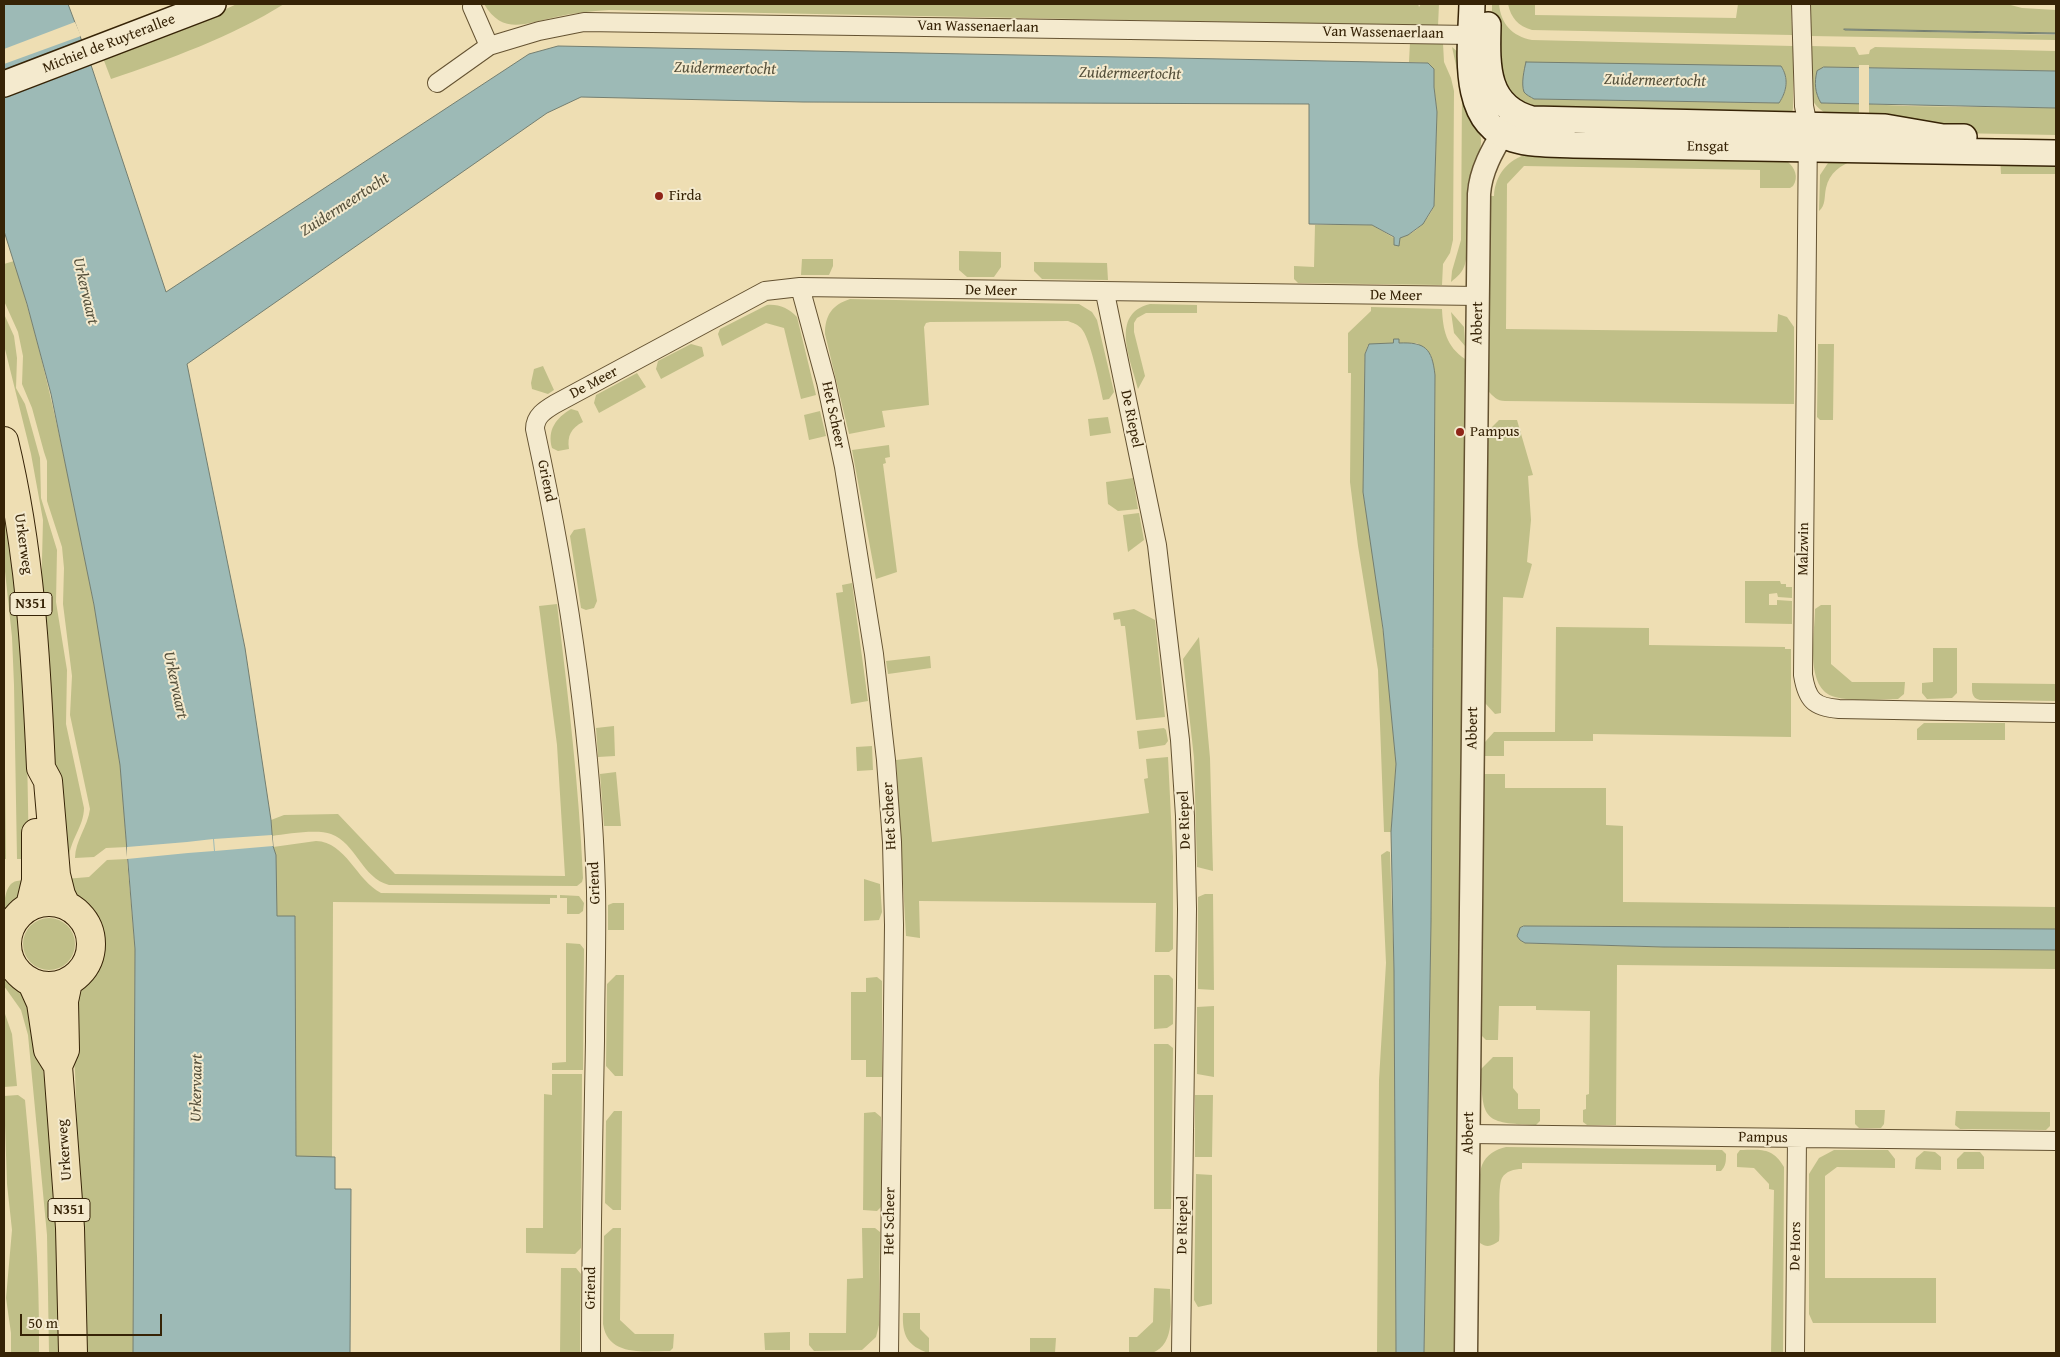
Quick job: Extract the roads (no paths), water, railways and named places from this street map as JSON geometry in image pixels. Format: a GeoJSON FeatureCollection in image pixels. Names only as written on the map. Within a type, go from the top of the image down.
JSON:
{"type":"FeatureCollection","features":[{"type":"Feature","properties":{"kind":"main road","name":"Michiel de Ruyterallee"},"geometry":{"type":"LineString","coordinates":[[4,84],[214,4]]}},
{"type":"Feature","properties":{"kind":"main road"},"geometry":{"type":"LineString","coordinates":[[1472,4],[1471,81],[1474,97],[1486,119],[1502,135]]}},
{"type":"Feature","properties":{"kind":"main road","name":"Ensgat"},"geometry":{"type":"LineString","coordinates":[[1488,4],[1490,78],[1497,94],[1506,106],[1532,119],[2056,153]]}},
{"type":"Feature","properties":{"kind":"main road","name":"Ensgat"},"geometry":{"type":"LineString","coordinates":[[1502,135],[1526,142],[1574,145],[1808,137],[1885,127],[1943,136],[2056,140]]}},
{"type":"Feature","properties":{"kind":"main road","name":"Urkerweg"},"geometry":{"type":"LineString","coordinates":[[4,442],[15,493],[27,569],[35,640],[42,768],[48,781],[57,881],[66,905]]}},
{"type":"Feature","properties":{"kind":"main road","name":"Urkerweg"},"geometry":{"type":"LineString","coordinates":[[30,906],[36,881],[35,781],[42,768]]}},
{"type":"Feature","properties":{"kind":"main road"},"geometry":{"type":"LineString","coordinates":[[30,906],[48,901],[66,905]]}},
{"type":"Feature","properties":{"kind":"main road","name":"N351"},"geometry":{"type":"LineString","coordinates":[[66,905],[84,920],[91,942],[91,950],[85,965],[68,982]]}},
{"type":"Feature","properties":{"kind":"main road","name":"N351"},"geometry":{"type":"LineString","coordinates":[[30,906],[18,914],[7,928],[6,946],[8,963],[32,983]]}},
{"type":"Feature","properties":{"kind":"main road"},"geometry":{"type":"LineString","coordinates":[[32,983],[50,986],[68,982]]}},
{"type":"Feature","properties":{"kind":"main road","name":"Urkerweg"},"geometry":{"type":"LineString","coordinates":[[58,1066],[65,1050],[64,1001],[68,982]]}},
{"type":"Feature","properties":{"kind":"main road","name":"Urkerweg"},"geometry":{"type":"LineString","coordinates":[[32,983],[41,1003],[48,1050],[58,1066],[70,1228],[72,1353]]}},
{"type":"Feature","properties":{"kind":"street","name":"Malzwin"},"geometry":{"type":"LineString","coordinates":[[1801,4],[1804,106],[1808,137],[1803,675],[1806,692],[1812,700],[1824,708],[2056,713]]}},
{"type":"Feature","properties":{"kind":"street"},"geometry":{"type":"LineString","coordinates":[[471,5],[488,46]]}},
{"type":"Feature","properties":{"kind":"street","name":"Van Wassenaerlaan"},"geometry":{"type":"LineString","coordinates":[[437,83],[488,46],[539,31],[584,22],[621,21],[1472,35]]}},
{"type":"Feature","properties":{"kind":"street","name":"Abbert"},"geometry":{"type":"LineString","coordinates":[[1466,1353],[1480,181],[1484,168],[1515,112]]}},
{"type":"Feature","properties":{"kind":"street","name":"De Meer"},"geometry":{"type":"LineString","coordinates":[[538,418],[544,411],[555,404],[765,291],[800,287],[1105,293],[1478,296]]}},
{"type":"Feature","properties":{"kind":"street","name":"Het Scheer"},"geometry":{"type":"LineString","coordinates":[[800,287],[826,382],[844,468],[874,654],[886,760],[892,842],[894,925],[889,1353]]}},
{"type":"Feature","properties":{"kind":"street","name":"De Riepel"},"geometry":{"type":"LineString","coordinates":[[1105,293],[1157,546],[1181,749],[1187,909],[1181,1353]]}},
{"type":"Feature","properties":{"kind":"street","name":"Griend"},"geometry":{"type":"LineString","coordinates":[[538,418],[535,429],[553,514],[570,613],[585,730],[593,825],[596,929],[591,1353]]}},
{"type":"Feature","properties":{"kind":"street","name":"Pampus"},"geometry":{"type":"LineString","coordinates":[[1469,1134],[2056,1141]]}},
{"type":"Feature","properties":{"kind":"street","name":"De Hors"},"geometry":{"type":"LineString","coordinates":[[1795,1353],[1797,1138]]}},
{"type":"Feature","properties":{"kind":"water"},"geometry":{"type":"Polygon","coordinates":[[[4,4],[68,4],[92,68],[166,292],[529,54],[558,46],[1428,63],[1434,69],[1437,112],[1434,206],[1423,224],[1408,235],[1400,238],[1399,246],[1394,245],[1394,237],[1372,225],[1309,224],[1309,104],[803,102],[581,97],[547,113],[187,364],[245,648],[271,820],[273,846],[276,855],[277,916],[295,916],[296,1156],[335,1157],[335,1189],[351,1189],[350,1353],[133,1353],[135,949],[120,765],[94,605],[51,394],[27,304],[4,231],[4,4]]]}},
{"type":"Feature","properties":{"kind":"water"},"geometry":{"type":"Polygon","coordinates":[[[1845,30],[2056,33],[2056,34],[1845,30]]]}},
{"type":"Feature","properties":{"kind":"water","name":"Zuidermeertocht"},"geometry":{"type":"Polygon","coordinates":[[[1526,62],[1781,66],[1784,71],[1786,84],[1784,94],[1779,103],[1534,99],[1525,93],[1523,89],[1526,62]]]}},
{"type":"Feature","properties":{"kind":"water"},"geometry":{"type":"Polygon","coordinates":[[[1824,67],[2056,71],[2056,108],[1821,103],[1816,92],[1816,80],[1817,71],[1824,67]]]}},
{"type":"Feature","properties":{"kind":"water"},"geometry":{"type":"Polygon","coordinates":[[[1394,339],[1399,339],[1399,343],[1415,344],[1426,348],[1432,358],[1435,375],[1431,922],[1424,1353],[1396,1353],[1394,971],[1391,832],[1396,764],[1383,629],[1363,492],[1365,354],[1369,344],[1393,343],[1394,339]]]}},
{"type":"Feature","properties":{"kind":"water"},"geometry":{"type":"Polygon","coordinates":[[[1524,926],[2056,929],[2056,950],[1663,947],[1525,943],[1517,936],[1520,928],[1524,926]]]}},
{"type":"Feature","properties":{"kind":"place","name":"Firda"},"geometry":{"type":"Point","coordinates":[659,196]}},
{"type":"Feature","properties":{"kind":"place","name":"Pampus"},"geometry":{"type":"Point","coordinates":[1460,432]}},
{"type":"Feature","properties":{"kind":"water label","name":"Urkervaart"},"geometry":{"type":"Point","coordinates":[85,291]}},
{"type":"Feature","properties":{"kind":"water label","name":"Urkervaart"},"geometry":{"type":"Point","coordinates":[175,685]}},
{"type":"Feature","properties":{"kind":"water label","name":"Urkervaart"},"geometry":{"type":"Point","coordinates":[197,1088]}}]}
